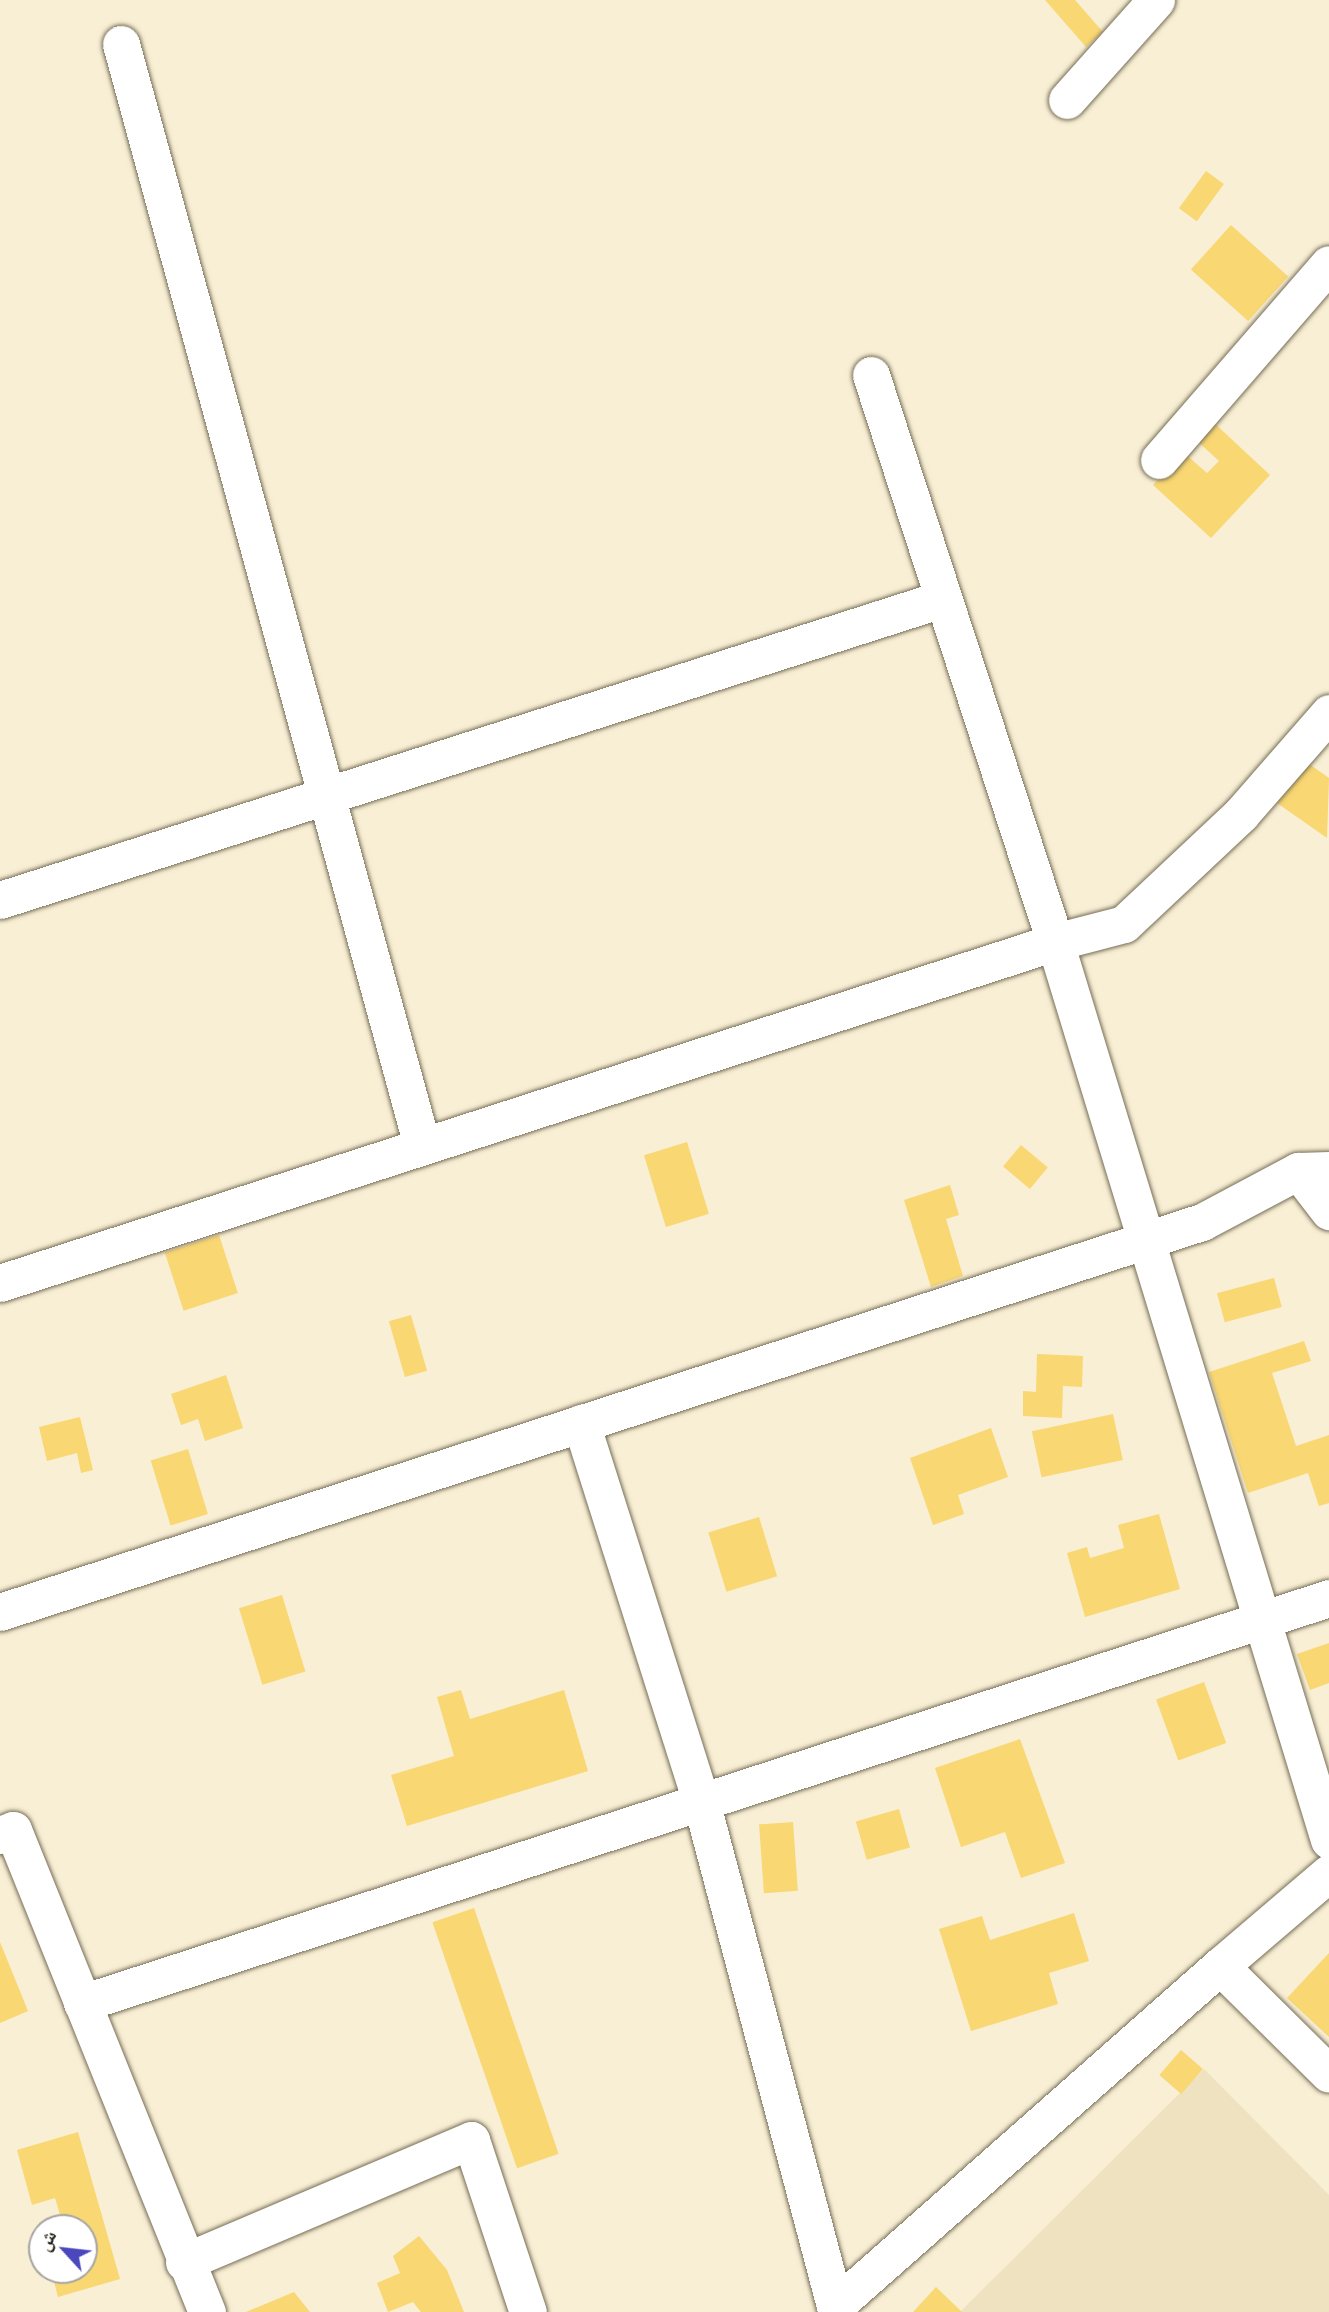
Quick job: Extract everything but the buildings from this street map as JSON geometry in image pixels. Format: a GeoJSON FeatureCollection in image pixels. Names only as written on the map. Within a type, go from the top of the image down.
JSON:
{"type":"FeatureCollection","features":[{"type":"Feature","properties":{"kind":"street"},"geometry":{"type":"LineString","coordinates":[[1067,100],[1156,0]]}},
{"type":"Feature","properties":{"kind":"street"},"geometry":{"type":"LineString","coordinates":[[121,44],[422,1146]]}},
{"type":"Feature","properties":{"kind":"street"},"geometry":{"type":"LineString","coordinates":[[1159,460],[1329,264]]}},
{"type":"Feature","properties":{"kind":"street"},"geometry":{"type":"LineString","coordinates":[[871,375],[1055,942],[1329,1840]]}},
{"type":"Feature","properties":{"kind":"street"},"geometry":{"type":"LineString","coordinates":[[0,900],[942,598]]}},
{"type":"Feature","properties":{"kind":"street"},"geometry":{"type":"LineString","coordinates":[[0,1283],[1055,942],[1124,924],[1241,814],[1329,713]]}},
{"type":"Feature","properties":{"kind":"street"},"geometry":{"type":"LineString","coordinates":[[0,1612],[1202,1222],[1313,1171],[1329,1211]]}},
{"type":"Feature","properties":{"kind":"street"},"geometry":{"type":"LineString","coordinates":[[581,1423],[701,1801],[835,2310],[1220,1966],[1329,1873]]}},
{"type":"Feature","properties":{"kind":"street"},"geometry":{"type":"LineString","coordinates":[[82,2003],[1329,1598]]}},
{"type":"Feature","properties":{"kind":"street"},"geometry":{"type":"LineString","coordinates":[[0,1835],[13,1830],[184,2262],[207,2312]]}},
{"type":"Feature","properties":{"kind":"street"},"geometry":{"type":"LineString","coordinates":[[1220,1966],[1329,2074]]}},
{"type":"Feature","properties":{"kind":"street"},"geometry":{"type":"LineString","coordinates":[[184,2262],[471,2140],[528,2312]]}},
{"type":"Feature","properties":{"kind":"shaded area"},"geometry":{"type":"Polygon","coordinates":[[[1204,2069],[1329,2195],[1329,2312],[960,2312],[1204,2069]]]}}]}
